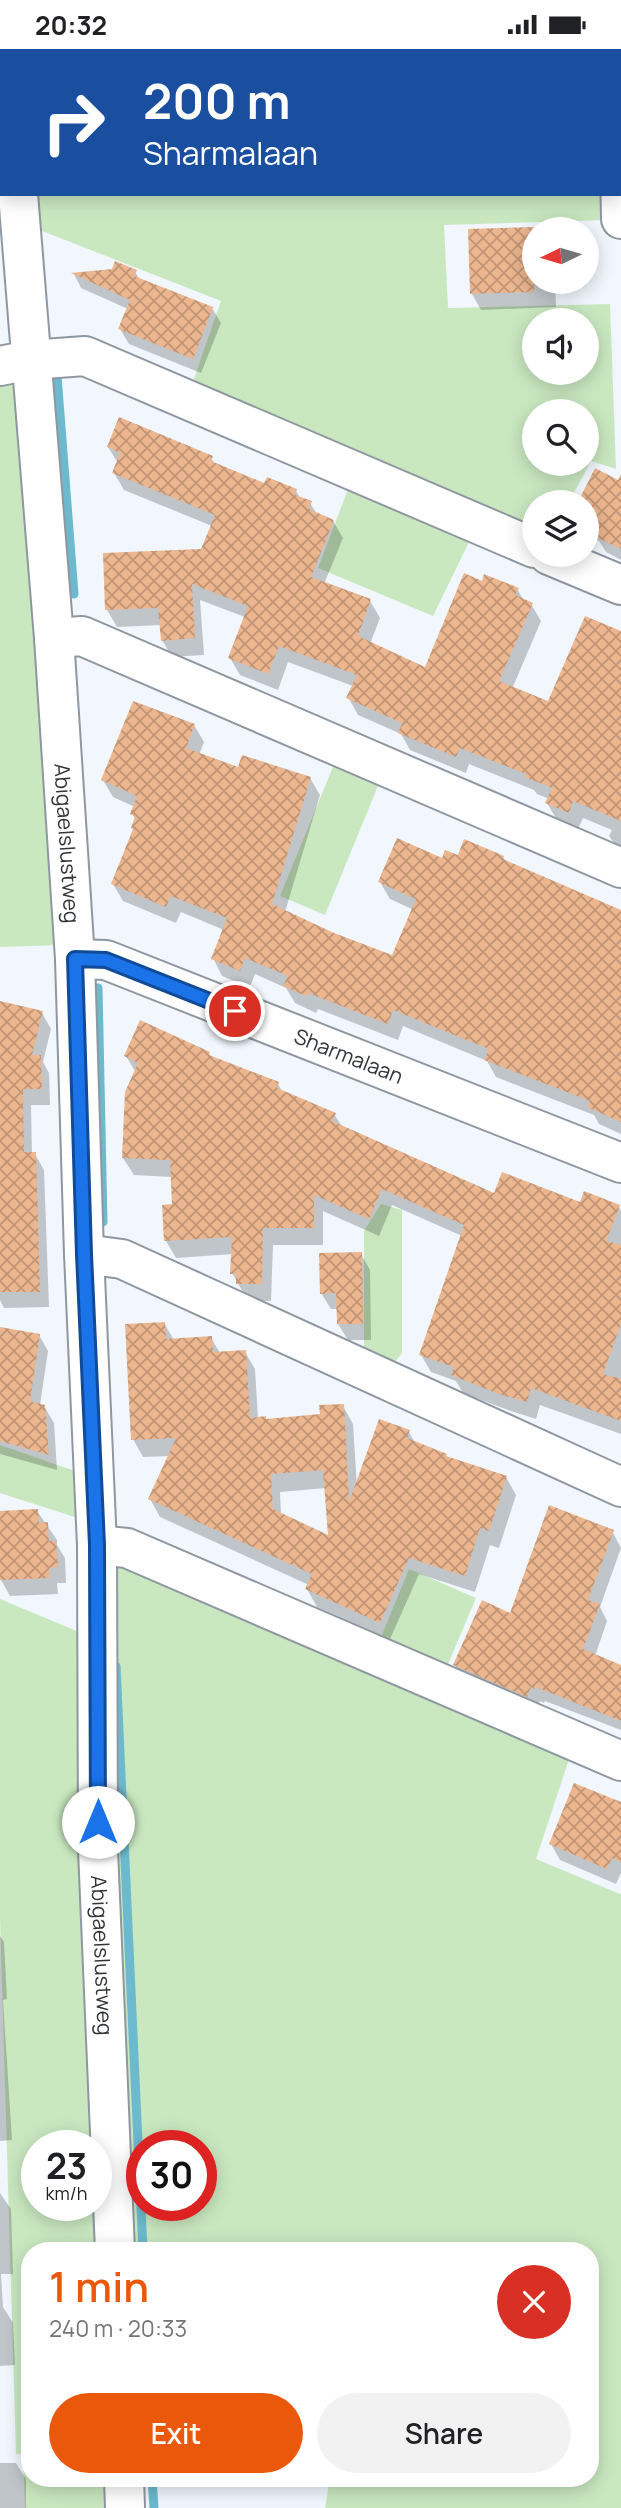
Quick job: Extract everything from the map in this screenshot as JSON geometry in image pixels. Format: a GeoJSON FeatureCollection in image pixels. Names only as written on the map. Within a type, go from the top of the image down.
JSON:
{"type":"FeatureCollection","features":[{"type":"Feature","properties":{"kind":"street","name":"Abigaelslustweg"},"geometry":{"type":"LineString","coordinates":[[18,196],[15,363],[54,638],[75,959],[97,1545],[98,1850],[114,2242]]}},
{"type":"Feature","properties":{"kind":"street"},"geometry":{"type":"LineString","coordinates":[[621,196],[621,219]]}},
{"type":"Feature","properties":{"kind":"street"},"geometry":{"type":"LineString","coordinates":[[15,363],[85,356],[522,543]]}},
{"type":"Feature","properties":{"kind":"street"},"geometry":{"type":"LineString","coordinates":[[577,567],[621,585]]}},
{"type":"Feature","properties":{"kind":"street"},"geometry":{"type":"LineString","coordinates":[[54,638],[82,636],[621,868]]}},
{"type":"Feature","properties":{"kind":"street","name":"Sharmalaan"},"geometry":{"type":"LineString","coordinates":[[75,959],[106,960],[621,1163]]}},
{"type":"Feature","properties":{"kind":"street"},"geometry":{"type":"LineString","coordinates":[[84,1254],[122,1259],[621,1487]]}},
{"type":"Feature","properties":{"kind":"street"},"geometry":{"type":"LineString","coordinates":[[97,1545],[127,1548],[621,1761]]}},
{"type":"Feature","properties":{"kind":"street"},"geometry":{"type":"LineString","coordinates":[[124,2487],[125,2508]]}},
{"type":"Feature","properties":{"kind":"green space"},"geometry":{"type":"Polygon","coordinates":[[[30,196],[610,196],[611,220],[599,220],[599,217],[522,217],[522,223],[444,225],[448,308],[610,304],[616,469],[599,464],[599,399],[522,399],[522,476],[583,476],[575,490],[522,490],[522,534],[189,393],[221,301],[32,227],[30,196]]]}},
{"type":"Feature","properties":{"kind":"green space"},"geometry":{"type":"Polygon","coordinates":[[[25,375],[62,945],[0,947],[0,377],[25,375]]]}},
{"type":"Feature","properties":{"kind":"green space"},"geometry":{"type":"Polygon","coordinates":[[[352,479],[472,536],[433,616],[318,568],[352,479]]]}},
{"type":"Feature","properties":{"kind":"green space"},"geometry":{"type":"Polygon","coordinates":[[[335,762],[380,781],[325,915],[280,896],[335,762]]]}},
{"type":"Feature","properties":{"kind":"green space"},"geometry":{"type":"Polygon","coordinates":[[[381,1204],[402,1210],[402,1353],[393,1364],[364,1351],[364,1231],[381,1204]]]}},
{"type":"Feature","properties":{"kind":"green space"},"geometry":{"type":"Polygon","coordinates":[[[0,1445],[78,1472],[81,1519],[0,1493],[0,1445]]]}},
{"type":"Feature","properties":{"kind":"green space"},"geometry":{"type":"Polygon","coordinates":[[[104,1554],[572,1750],[536,1859],[620,1894],[621,1892],[621,2508],[325,2508],[328,2487],[599,2487],[599,2242],[123,2242],[104,1554]]]}},
{"type":"Feature","properties":{"kind":"green space"},"geometry":{"type":"Polygon","coordinates":[[[409,1569],[476,1598],[443,1676],[377,1647],[409,1569]]]}},
{"type":"Feature","properties":{"kind":"green space"},"geometry":{"type":"Polygon","coordinates":[[[0,1599],[91,1637],[104,2130],[21,2130],[21,2221],[106,2221],[107,2242],[21,2242],[21,2454],[16,2454],[0,1917],[0,1599]]]}},
{"type":"Feature","properties":{"kind":"green space"},"geometry":{"type":"Polygon","coordinates":[[[24,2487],[116,2487],[117,2508],[25,2508],[24,2487]]]}},
{"type":"Feature","properties":{"kind":"building"},"geometry":{"type":"Polygon","coordinates":[[[522,227],[522,292],[470,294],[468,229],[522,227]]]}},
{"type":"Feature","properties":{"kind":"building"},"geometry":{"type":"Polygon","coordinates":[[[115,261],[137,270],[134,276],[213,307],[193,359],[118,329],[130,300],[71,273],[112,269],[115,261]]]}},
{"type":"Feature","properties":{"kind":"building"},"geometry":{"type":"Polygon","coordinates":[[[119,417],[213,456],[211,461],[264,483],[267,477],[297,489],[295,495],[312,501],[309,509],[334,520],[311,577],[371,599],[358,636],[425,667],[464,573],[482,581],[484,574],[519,588],[515,595],[533,603],[499,681],[548,701],[585,616],[621,631],[621,821],[573,801],[569,813],[545,803],[552,788],[525,777],[526,774],[460,748],[456,757],[398,733],[402,723],[346,698],[357,675],[279,646],[268,674],[228,658],[248,606],[192,584],[195,638],[161,641],[158,608],[105,610],[103,553],[201,549],[215,515],[112,473],[120,453],[107,447],[119,417]]]}},
{"type":"Feature","properties":{"kind":"building"},"geometry":{"type":"Polygon","coordinates":[[[599,470],[618,480],[621,474],[621,549],[599,538],[599,490],[584,490],[591,476],[599,476],[599,470]]]}},
{"type":"Feature","properties":{"kind":"building"},"geometry":{"type":"Polygon","coordinates":[[[133,701],[195,724],[186,748],[238,767],[242,755],[311,777],[272,904],[334,933],[392,955],[416,899],[378,882],[397,838],[442,858],[445,850],[458,855],[464,839],[504,856],[503,859],[621,910],[621,1122],[587,1107],[590,1101],[484,1060],[489,1049],[393,1010],[388,1024],[283,986],[288,976],[245,958],[240,971],[211,959],[227,918],[171,896],[166,907],[111,884],[133,829],[131,828],[135,816],[130,814],[137,796],[101,780],[133,701]]]}},
{"type":"Feature","properties":{"kind":"building"},"geometry":{"type":"Polygon","coordinates":[[[0,1001],[43,1011],[32,1055],[41,1055],[42,1089],[23,1089],[24,1152],[36,1152],[40,1292],[0,1292],[0,1001]]]}},
{"type":"Feature","properties":{"kind":"building"},"geometry":{"type":"Polygon","coordinates":[[[140,1020],[210,1052],[209,1055],[279,1082],[277,1088],[336,1113],[332,1121],[494,1193],[502,1172],[580,1202],[584,1191],[620,1205],[606,1241],[621,1245],[621,1324],[603,1374],[621,1379],[621,1421],[531,1388],[527,1402],[499,1394],[451,1375],[454,1367],[419,1355],[464,1225],[382,1189],[369,1219],[314,1195],[314,1228],[263,1228],[262,1284],[236,1284],[236,1274],[230,1274],[232,1237],[164,1241],[162,1205],[172,1204],[170,1160],[122,1158],[125,1092],[138,1063],[124,1056],[140,1020]]]}},
{"type":"Feature","properties":{"kind":"building"},"geometry":{"type":"Polygon","coordinates":[[[362,1252],[363,1324],[337,1324],[336,1293],[320,1294],[319,1253],[362,1252]]]}},
{"type":"Feature","properties":{"kind":"building"},"geometry":{"type":"Polygon","coordinates":[[[165,1322],[166,1339],[212,1336],[213,1352],[246,1350],[250,1418],[320,1414],[319,1405],[344,1404],[349,1502],[379,1419],[410,1430],[407,1438],[447,1454],[446,1456],[507,1476],[489,1531],[480,1528],[465,1576],[409,1558],[380,1623],[305,1589],[312,1574],[148,1499],[176,1438],[131,1440],[125,1324],[165,1322]],[[323,1470],[271,1474],[273,1509],[328,1535],[323,1470]]]}},
{"type":"Feature","properties":{"kind":"building"},"geometry":{"type":"Polygon","coordinates":[[[0,1327],[40,1334],[30,1401],[45,1405],[49,1455],[0,1441],[0,1327]]]}},
{"type":"Feature","properties":{"kind":"building"},"geometry":{"type":"Polygon","coordinates":[[[549,1505],[614,1530],[588,1600],[600,1604],[583,1649],[621,1665],[621,1721],[536,1687],[531,1687],[527,1697],[453,1665],[482,1600],[510,1613],[549,1505]]]}},
{"type":"Feature","properties":{"kind":"building"},"geometry":{"type":"Polygon","coordinates":[[[38,1509],[39,1523],[48,1522],[49,1541],[56,1541],[58,1567],[49,1568],[50,1578],[0,1580],[0,1511],[38,1509]]]}},
{"type":"Feature","properties":{"kind":"building"},"geometry":{"type":"Polygon","coordinates":[[[574,1783],[621,1802],[621,1862],[612,1858],[607,1869],[549,1844],[574,1783]]]}},
{"type":"Feature","properties":{"kind":"waterway"},"geometry":{"type":"LineString","coordinates":[[57,376],[74,594]]}},
{"type":"Feature","properties":{"kind":"waterway"},"geometry":{"type":"LineString","coordinates":[[98,988],[103,1222]]}},
{"type":"Feature","properties":{"kind":"waterway"},"geometry":{"type":"LineString","coordinates":[[116,1666],[143,2242]]}},
{"type":"Feature","properties":{"kind":"waterway"},"geometry":{"type":"LineString","coordinates":[[153,2487],[154,2508]]}},
{"type":"Feature","properties":{"kind":"route"},"geometry":{"type":"LineString","coordinates":[[98,1822],[97,1545],[75,959],[106,960],[235,1011]]}}]}
